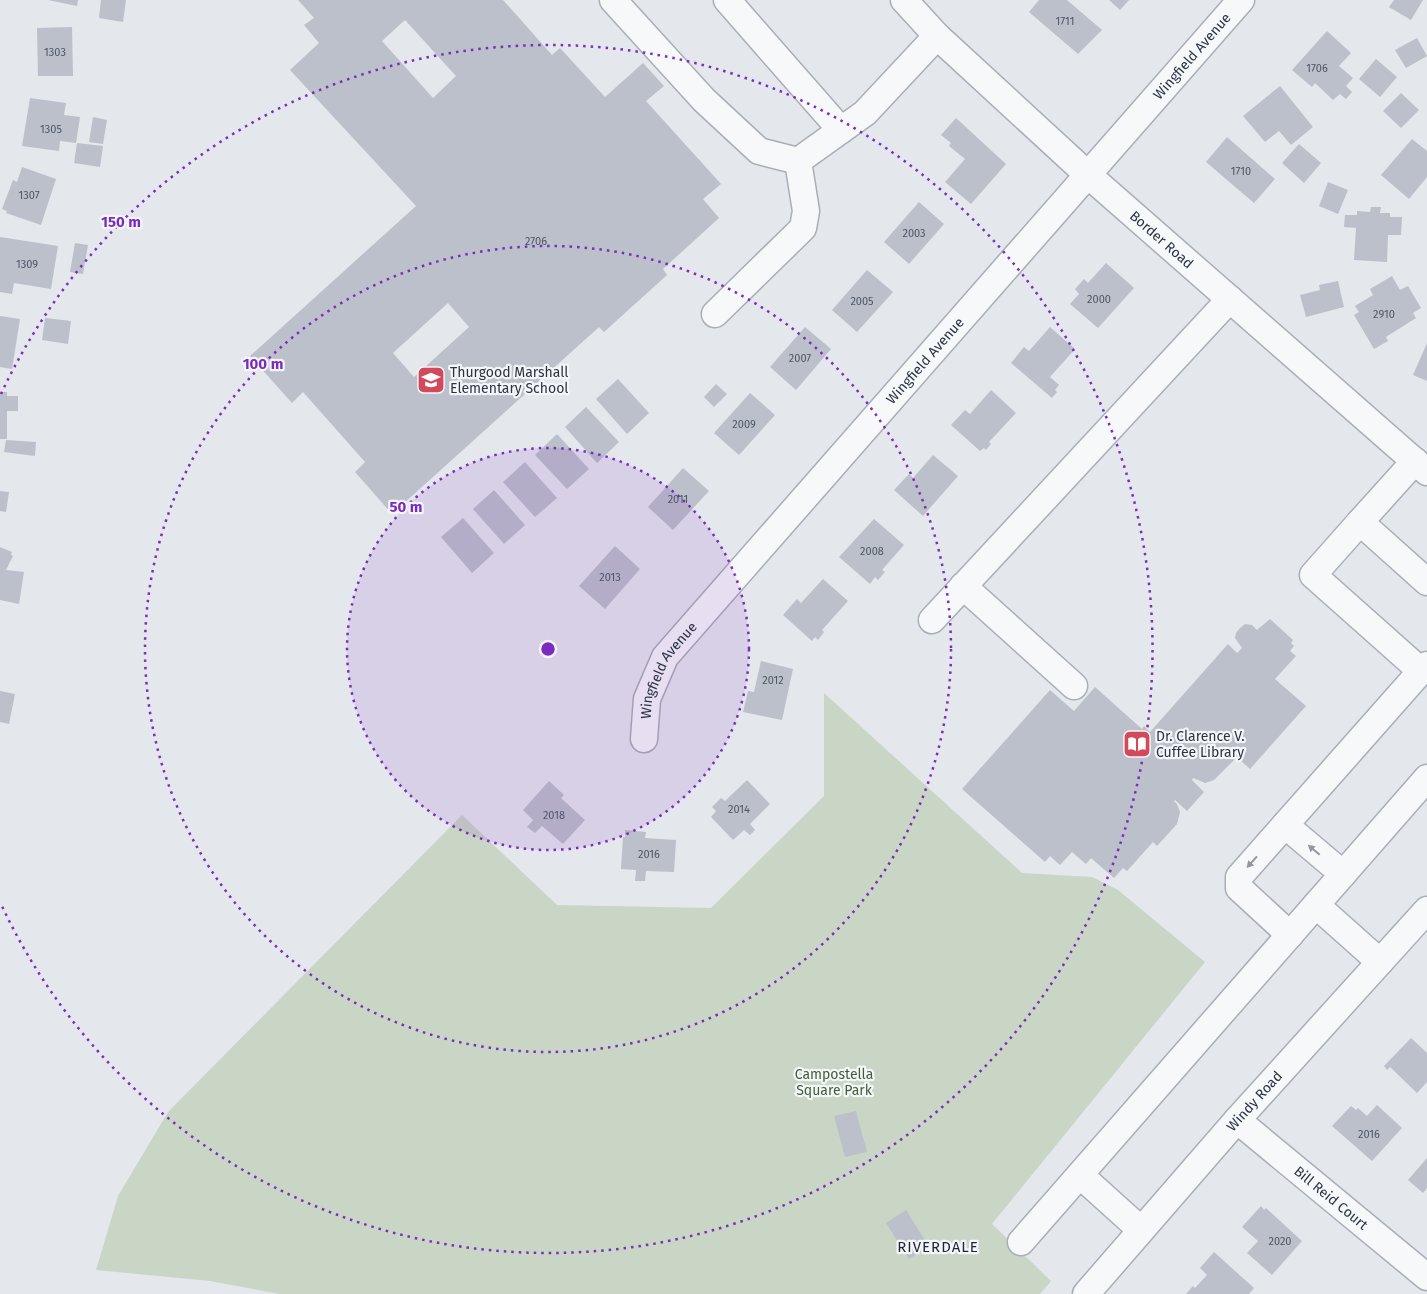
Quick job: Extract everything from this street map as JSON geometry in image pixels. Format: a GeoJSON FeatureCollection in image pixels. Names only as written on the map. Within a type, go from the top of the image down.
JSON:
{"type":"FeatureCollection","features":[{"type":"Feature","properties":{"kind":"street"},"geometry":{"type":"LineString","coordinates":[[613,0],[704,100],[759,151],[798,161]]}},
{"type":"Feature","properties":{"kind":"street"},"geometry":{"type":"LineString","coordinates":[[727,0],[841,130]]}},
{"type":"Feature","properties":{"kind":"street","name":"Border Road"},"geometry":{"type":"LineString","coordinates":[[904,0],[937,36],[1087,174],[1421,466]]}},
{"type":"Feature","properties":{"kind":"street","name":"Wingfield Avenue"},"geometry":{"type":"LineString","coordinates":[[644,740],[647,699],[665,657],[1241,0]]}},
{"type":"Feature","properties":{"kind":"street"},"geometry":{"type":"LineString","coordinates":[[798,161],[865,113],[937,36]]}},
{"type":"Feature","properties":{"kind":"street"},"geometry":{"type":"LineString","coordinates":[[715,314],[803,228],[806,211],[798,161]]}},
{"type":"Feature","properties":{"kind":"street"},"geometry":{"type":"LineString","coordinates":[[932,620],[1230,299]]}},
{"type":"Feature","properties":{"kind":"street"},"geometry":{"type":"LineString","coordinates":[[1290,935],[1238,888],[1239,877],[1424,668],[1312,575],[1360,522],[1421,466]]}},
{"type":"Feature","properties":{"kind":"street"},"geometry":{"type":"LineString","coordinates":[[1360,522],[1427,582]]}},
{"type":"Feature","properties":{"kind":"street"},"geometry":{"type":"LineString","coordinates":[[963,586],[1074,686]]}},
{"type":"Feature","properties":{"kind":"street"},"geometry":{"type":"LineString","coordinates":[[1021,1242],[1427,778]]}},
{"type":"Feature","properties":{"kind":"street"},"geometry":{"type":"LineString","coordinates":[[1284,825],[1343,874]]}},
{"type":"Feature","properties":{"kind":"street"},"geometry":{"type":"LineString","coordinates":[[1316,906],[1380,962]]}},
{"type":"Feature","properties":{"kind":"street","name":"Windy Road"},"geometry":{"type":"LineString","coordinates":[[1086,1294],[1237,1120],[1427,910]]}},
{"type":"Feature","properties":{"kind":"street","name":"Bill Reid Court"},"geometry":{"type":"LineString","coordinates":[[1237,1120],[1427,1276]]}},
{"type":"Feature","properties":{"kind":"street"},"geometry":{"type":"LineString","coordinates":[[1080,1175],[1141,1230]]}},
{"type":"Feature","properties":{"kind":"green space","name":"Campostella Square Park"},"geometry":{"type":"Polygon","coordinates":[[[824,693],[1022,873],[1092,877],[1118,890],[1205,962],[992,1224],[1051,1281],[1040,1294],[280,1294],[210,1281],[96,1270],[118,1196],[168,1112],[462,815],[557,905],[711,908],[824,796],[824,693]]]}},
{"type":"Feature","properties":{"kind":"building"},"geometry":{"type":"Polygon","coordinates":[[[48,0],[78,0],[77,6],[48,0]]]}},
{"type":"Feature","properties":{"kind":"building"},"geometry":{"type":"Polygon","coordinates":[[[101,0],[126,0],[123,22],[99,18],[101,0]]]}},
{"type":"Feature","properties":{"kind":"building"},"geometry":{"type":"Polygon","coordinates":[[[298,0],[503,0],[552,55],[560,48],[605,97],[643,63],[664,86],[646,101],[721,184],[703,199],[719,218],[663,269],[667,275],[604,332],[599,327],[392,514],[355,472],[365,462],[303,392],[292,403],[250,356],[416,206],[290,70],[319,43],[304,25],[314,18],[298,0]],[[405,20],[382,41],[433,98],[456,76],[405,20]],[[448,303],[393,353],[414,377],[469,327],[448,303]]]}},
{"type":"Feature","properties":{"kind":"building"},"geometry":{"type":"Polygon","coordinates":[[[1039,0],[1067,0],[1102,30],[1078,54],[1029,12],[1039,0]]]}},
{"type":"Feature","properties":{"kind":"building"},"geometry":{"type":"Polygon","coordinates":[[[1109,0],[1129,0],[1120,10],[1109,0]]]}},
{"type":"Feature","properties":{"kind":"building"},"geometry":{"type":"Polygon","coordinates":[[[1394,0],[1423,0],[1411,20],[1389,7],[1394,0]]]}},
{"type":"Feature","properties":{"kind":"building"},"geometry":{"type":"Polygon","coordinates":[[[72,27],[73,76],[38,76],[37,28],[72,27]]]}},
{"type":"Feature","properties":{"kind":"building"},"geometry":{"type":"Polygon","coordinates":[[[1327,31],[1351,53],[1339,66],[1353,78],[1346,86],[1352,92],[1346,99],[1340,94],[1333,100],[1315,83],[1312,87],[1292,70],[1327,31]]]}},
{"type":"Feature","properties":{"kind":"building"},"geometry":{"type":"Polygon","coordinates":[[[1417,38],[1427,56],[1406,68],[1395,50],[1417,38]]]}},
{"type":"Feature","properties":{"kind":"building"},"geometry":{"type":"Polygon","coordinates":[[[1376,59],[1397,77],[1380,97],[1359,79],[1376,59]]]}},
{"type":"Feature","properties":{"kind":"building"},"geometry":{"type":"Polygon","coordinates":[[[1280,86],[1313,127],[1291,145],[1279,131],[1265,142],[1243,116],[1280,86]]]}},
{"type":"Feature","properties":{"kind":"building"},"geometry":{"type":"Polygon","coordinates":[[[1401,93],[1419,110],[1401,128],[1383,111],[1401,93]]]}},
{"type":"Feature","properties":{"kind":"building"},"geometry":{"type":"Polygon","coordinates":[[[30,98],[66,103],[64,115],[80,117],[76,143],[60,141],[59,151],[22,146],[30,98]]]}},
{"type":"Feature","properties":{"kind":"building"},"geometry":{"type":"Polygon","coordinates":[[[93,117],[107,120],[103,144],[89,142],[93,117]]]}},
{"type":"Feature","properties":{"kind":"building"},"geometry":{"type":"Polygon","coordinates":[[[956,118],[1006,164],[971,204],[945,182],[965,159],[949,146],[951,143],[941,135],[956,118]]]}},
{"type":"Feature","properties":{"kind":"building"},"geometry":{"type":"Polygon","coordinates":[[[1227,137],[1275,179],[1254,203],[1206,162],[1227,137]]]}},
{"type":"Feature","properties":{"kind":"building"},"geometry":{"type":"Polygon","coordinates":[[[1412,139],[1427,151],[1427,177],[1409,199],[1381,175],[1412,139]]]}},
{"type":"Feature","properties":{"kind":"building"},"geometry":{"type":"Polygon","coordinates":[[[77,143],[103,146],[100,167],[74,163],[77,143]]]}},
{"type":"Feature","properties":{"kind":"building"},"geometry":{"type":"Polygon","coordinates":[[[1299,144],[1321,163],[1304,183],[1282,163],[1299,144]]]}},
{"type":"Feature","properties":{"kind":"building"},"geometry":{"type":"Polygon","coordinates":[[[22,167],[56,179],[41,225],[6,213],[7,211],[2,209],[13,180],[17,182],[22,167]]]}},
{"type":"Feature","properties":{"kind":"building"},"geometry":{"type":"Polygon","coordinates":[[[1328,182],[1348,190],[1338,214],[1319,206],[1328,182]]]}},
{"type":"Feature","properties":{"kind":"building"},"geometry":{"type":"Polygon","coordinates":[[[919,202],[944,224],[909,264],[884,242],[919,202]]]}},
{"type":"Feature","properties":{"kind":"building"},"geometry":{"type":"Polygon","coordinates":[[[1371,207],[1381,207],[1380,213],[1390,213],[1390,217],[1402,217],[1401,235],[1388,235],[1387,262],[1354,260],[1356,228],[1344,227],[1345,215],[1357,215],[1357,211],[1370,212],[1371,207]]]}},
{"type":"Feature","properties":{"kind":"building"},"geometry":{"type":"Polygon","coordinates":[[[0,237],[58,246],[51,289],[14,283],[12,294],[0,292],[0,237]]]}},
{"type":"Feature","properties":{"kind":"building"},"geometry":{"type":"Polygon","coordinates":[[[75,243],[88,245],[83,274],[70,272],[75,243]]]}},
{"type":"Feature","properties":{"kind":"building"},"geometry":{"type":"Polygon","coordinates":[[[1106,263],[1134,288],[1098,328],[1070,304],[1079,294],[1075,289],[1084,279],[1088,283],[1106,263]]]}},
{"type":"Feature","properties":{"kind":"building"},"geometry":{"type":"Polygon","coordinates":[[[867,270],[893,292],[857,332],[832,310],[867,270]]]}},
{"type":"Feature","properties":{"kind":"building"},"geometry":{"type":"Polygon","coordinates":[[[1392,276],[1400,290],[1408,286],[1421,308],[1413,313],[1416,318],[1386,337],[1388,341],[1374,349],[1354,315],[1359,312],[1355,306],[1373,295],[1370,289],[1392,276]]]}},
{"type":"Feature","properties":{"kind":"building"},"geometry":{"type":"Polygon","coordinates":[[[1338,281],[1344,307],[1306,317],[1300,295],[1320,290],[1319,285],[1338,281]]]}},
{"type":"Feature","properties":{"kind":"building"},"geometry":{"type":"Polygon","coordinates":[[[0,316],[20,319],[12,369],[0,367],[0,316]]]}},
{"type":"Feature","properties":{"kind":"building"},"geometry":{"type":"Polygon","coordinates":[[[45,318],[71,321],[68,344],[42,340],[45,318]]]}},
{"type":"Feature","properties":{"kind":"building"},"geometry":{"type":"Polygon","coordinates":[[[805,327],[831,349],[796,390],[770,367],[805,327]]]}},
{"type":"Feature","properties":{"kind":"building"},"geometry":{"type":"Polygon","coordinates":[[[1050,327],[1075,349],[1050,377],[1059,385],[1055,390],[1057,392],[1052,398],[1011,363],[1024,347],[1029,351],[1050,327]]]}},
{"type":"Feature","properties":{"kind":"building"},"geometry":{"type":"Polygon","coordinates":[[[1427,343],[1427,381],[1413,375],[1427,343]]]}},
{"type":"Feature","properties":{"kind":"building"},"geometry":{"type":"Polygon","coordinates":[[[618,379],[649,413],[627,434],[596,399],[618,379]]]}},
{"type":"Feature","properties":{"kind":"building"},"geometry":{"type":"Polygon","coordinates":[[[716,384],[727,394],[714,407],[704,397],[716,384]]]}},
{"type":"Feature","properties":{"kind":"building"},"geometry":{"type":"Polygon","coordinates":[[[991,390],[1016,413],[989,442],[991,444],[986,450],[984,448],[980,451],[951,425],[965,410],[970,414],[991,390]]]}},
{"type":"Feature","properties":{"kind":"building"},"geometry":{"type":"Polygon","coordinates":[[[0,392],[7,392],[7,396],[18,396],[18,411],[7,411],[7,439],[0,439],[0,392]]]}},
{"type":"Feature","properties":{"kind":"building"},"geometry":{"type":"Polygon","coordinates":[[[750,393],[775,415],[739,455],[714,433],[750,393]]]}},
{"type":"Feature","properties":{"kind":"building"},"geometry":{"type":"Polygon","coordinates":[[[586,407],[619,442],[597,463],[565,427],[586,407]]]}},
{"type":"Feature","properties":{"kind":"building"},"geometry":{"type":"Polygon","coordinates":[[[557,434],[589,469],[567,489],[535,455],[557,434]]]}},
{"type":"Feature","properties":{"kind":"building"},"geometry":{"type":"Polygon","coordinates":[[[6,440],[36,442],[35,456],[4,452],[6,440]]]}},
{"type":"Feature","properties":{"kind":"building"},"geometry":{"type":"Polygon","coordinates":[[[933,455],[958,476],[923,516],[894,490],[909,474],[913,478],[933,455]]]}},
{"type":"Feature","properties":{"kind":"building"},"geometry":{"type":"Polygon","coordinates":[[[525,462],[557,498],[535,517],[503,482],[525,462]]]}},
{"type":"Feature","properties":{"kind":"building"},"geometry":{"type":"Polygon","coordinates":[[[683,468],[709,491],[673,530],[648,507],[683,468]]]}},
{"type":"Feature","properties":{"kind":"building"},"geometry":{"type":"Polygon","coordinates":[[[494,490],[525,525],[504,544],[473,509],[494,490]]]}},
{"type":"Feature","properties":{"kind":"building"},"geometry":{"type":"Polygon","coordinates":[[[0,491],[9,492],[6,512],[0,511],[0,491]]]}},
{"type":"Feature","properties":{"kind":"building"},"geometry":{"type":"Polygon","coordinates":[[[463,518],[494,553],[472,573],[441,537],[463,518]]]}},
{"type":"Feature","properties":{"kind":"building"},"geometry":{"type":"Polygon","coordinates":[[[874,519],[904,545],[882,570],[885,572],[878,580],[875,577],[870,584],[839,557],[874,519]]]}},
{"type":"Feature","properties":{"kind":"building"},"geometry":{"type":"Polygon","coordinates":[[[615,546],[640,569],[605,609],[579,586],[615,546]]]}},
{"type":"Feature","properties":{"kind":"building"},"geometry":{"type":"Polygon","coordinates":[[[0,547],[12,552],[11,555],[13,556],[6,570],[24,572],[19,604],[0,600],[0,547]]]}},
{"type":"Feature","properties":{"kind":"building"},"geometry":{"type":"Polygon","coordinates":[[[823,579],[848,601],[822,630],[824,632],[818,640],[815,637],[812,641],[783,615],[797,599],[801,603],[823,579]]]}},
{"type":"Feature","properties":{"kind":"building","name":"Dr. Clarence V. Cuffee Library"},"geometry":{"type":"Polygon","coordinates":[[[1270,619],[1293,640],[1291,643],[1294,646],[1290,651],[1296,656],[1275,679],[1306,706],[1250,769],[1237,757],[1214,780],[1205,783],[1193,778],[1192,780],[1204,792],[1187,811],[1174,801],[1180,812],[1177,824],[1157,846],[1153,842],[1127,871],[1123,868],[1114,878],[1091,858],[1086,864],[1072,852],[1060,865],[1050,856],[1045,862],[962,789],[1050,690],[1074,711],[1095,687],[1142,729],[1144,726],[1150,732],[1228,644],[1237,653],[1242,648],[1235,638],[1240,628],[1245,624],[1252,625],[1257,630],[1270,619]]]}},
{"type":"Feature","properties":{"kind":"building"},"geometry":{"type":"Polygon","coordinates":[[[761,661],[793,669],[782,720],[743,712],[748,691],[754,692],[761,661]]]}},
{"type":"Feature","properties":{"kind":"building"},"geometry":{"type":"Polygon","coordinates":[[[0,691],[15,694],[9,724],[0,722],[0,691]]]}},
{"type":"Feature","properties":{"kind":"building"},"geometry":{"type":"Polygon","coordinates":[[[747,780],[770,804],[750,824],[755,830],[750,835],[744,830],[733,840],[711,817],[716,811],[712,807],[721,798],[725,801],[747,780]]]}},
{"type":"Feature","properties":{"kind":"building"},"geometry":{"type":"Polygon","coordinates":[[[549,781],[564,795],[561,798],[585,820],[563,844],[542,826],[535,833],[527,827],[533,820],[523,810],[549,781]]]}},
{"type":"Feature","properties":{"kind":"building"},"geometry":{"type":"Polygon","coordinates":[[[625,830],[646,832],[645,838],[676,840],[674,872],[646,871],[645,881],[635,881],[636,870],[621,869],[625,830]]]}},
{"type":"Feature","properties":{"kind":"building"},"geometry":{"type":"Polygon","coordinates":[[[1411,1038],[1427,1053],[1427,1082],[1417,1093],[1390,1067],[1387,1070],[1384,1066],[1411,1038]]]}},
{"type":"Feature","properties":{"kind":"building"},"geometry":{"type":"Polygon","coordinates":[[[1377,1105],[1402,1128],[1372,1161],[1332,1126],[1351,1106],[1356,1110],[1358,1108],[1367,1116],[1377,1105]]]}},
{"type":"Feature","properties":{"kind":"building"},"geometry":{"type":"Polygon","coordinates":[[[856,1111],[867,1152],[845,1157],[834,1116],[856,1111]]]}},
{"type":"Feature","properties":{"kind":"building"},"geometry":{"type":"Polygon","coordinates":[[[1427,1158],[1427,1188],[1423,1193],[1408,1180],[1427,1158]]]}},
{"type":"Feature","properties":{"kind":"building"},"geometry":{"type":"Polygon","coordinates":[[[1261,1206],[1264,1210],[1266,1208],[1302,1241],[1272,1275],[1247,1253],[1258,1241],[1242,1227],[1261,1206]]]}},
{"type":"Feature","properties":{"kind":"building"},"geometry":{"type":"Polygon","coordinates":[[[906,1210],[929,1247],[909,1259],[886,1223],[906,1210]]]}},
{"type":"Feature","properties":{"kind":"building"},"geometry":{"type":"Polygon","coordinates":[[[1214,1252],[1254,1288],[1249,1294],[1186,1294],[1193,1286],[1195,1288],[1207,1275],[1200,1268],[1214,1252]]]}},
{"type":"Feature","properties":{"kind":"place","name":"Thurgood Marshall Elementary School"},"geometry":{"type":"Point","coordinates":[431,380]}},
{"type":"Feature","properties":{"kind":"place","name":"Dr. Clarence V. Cuffee Library"},"geometry":{"type":"Point","coordinates":[1137,744]}},
{"type":"Feature","properties":{"kind":"district","name":"RIVERDALE"},"geometry":{"type":"Point","coordinates":[938,1247]}}]}
